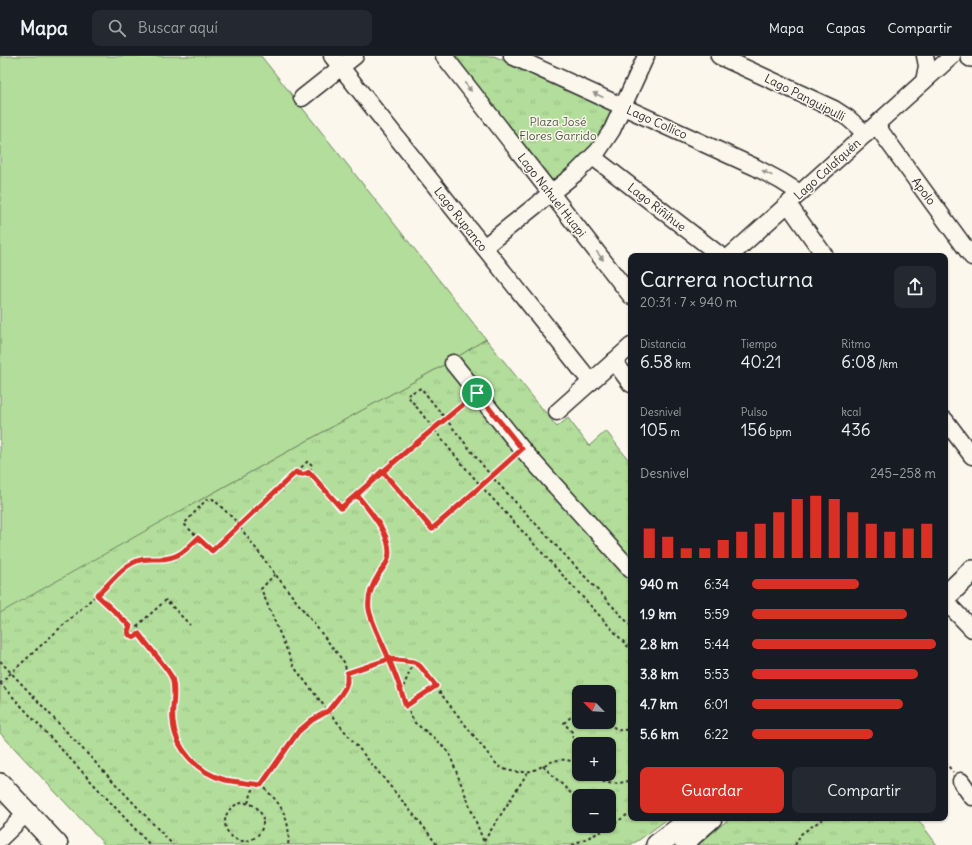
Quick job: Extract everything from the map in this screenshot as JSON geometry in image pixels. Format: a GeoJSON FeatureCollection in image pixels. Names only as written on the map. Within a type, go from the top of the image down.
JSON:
{"type":"FeatureCollection","features":[{"type":"Feature","properties":{"kind":"main road"},"geometry":{"type":"LineString","coordinates":[[948,577],[972,555]]}},
{"type":"Feature","properties":{"kind":"main road"},"geometry":{"type":"LineString","coordinates":[[948,593],[972,571]]}},
{"type":"Feature","properties":{"kind":"main road"},"geometry":{"type":"LineString","coordinates":[[0,784],[57,845]]}},
{"type":"Feature","properties":{"kind":"main road"},"geometry":{"type":"LineString","coordinates":[[657,845],[689,821]]}},
{"type":"Feature","properties":{"kind":"main road"},"geometry":{"type":"LineString","coordinates":[[680,845],[708,821]]}},
{"type":"Feature","properties":{"kind":"street"},"geometry":{"type":"LineString","coordinates":[[302,98],[336,62],[355,56]]}},
{"type":"Feature","properties":{"kind":"street","name":"Lago Nahuel Huapi"},"geometry":{"type":"LineString","coordinates":[[444,56],[628,292]]}},
{"type":"Feature","properties":{"kind":"street","name":"Lago Collico"},"geometry":{"type":"LineString","coordinates":[[512,56],[755,167],[781,181],[794,198]]}},
{"type":"Feature","properties":{"kind":"street"},"geometry":{"type":"LineString","coordinates":[[484,247],[576,173],[593,157],[608,138],[646,56]]}},
{"type":"Feature","properties":{"kind":"street","name":"Lago Panguipulli"},"geometry":{"type":"LineString","coordinates":[[719,56],[834,109],[848,118],[871,129]]}},
{"type":"Feature","properties":{"kind":"street"},"geometry":{"type":"LineString","coordinates":[[924,81],[926,66],[925,56]]}},
{"type":"Feature","properties":{"kind":"street","name":"Lago Calafquén"},"geometry":{"type":"LineString","coordinates":[[733,253],[952,56]]}},
{"type":"Feature","properties":{"kind":"street","name":"Lago Rupanco"},"geometry":{"type":"LineString","coordinates":[[336,62],[591,382]]}},
{"type":"Feature","properties":{"kind":"street","name":"Apolo"},"geometry":{"type":"LineString","coordinates":[[871,129],[972,257]]}},
{"type":"Feature","properties":{"kind":"street","name":"Lago Riñihue"},"geometry":{"type":"LineString","coordinates":[[593,157],[717,253]]}},
{"type":"Feature","properties":{"kind":"street"},"geometry":{"type":"LineString","coordinates":[[794,198],[823,253]]}},
{"type":"Feature","properties":{"kind":"street"},"geometry":{"type":"LineString","coordinates":[[557,412],[628,349]]}},
{"type":"Feature","properties":{"kind":"street"},"geometry":{"type":"LineString","coordinates":[[614,361],[628,380]]}},
{"type":"Feature","properties":{"kind":"street"},"geometry":{"type":"LineString","coordinates":[[453,363],[522,449],[628,567]]}},
{"type":"Feature","properties":{"kind":"street"},"geometry":{"type":"LineString","coordinates":[[948,424],[972,456]]}},
{"type":"Feature","properties":{"kind":"street"},"geometry":{"type":"LineString","coordinates":[[948,604],[972,629]]}},
{"type":"Feature","properties":{"kind":"street"},"geometry":{"type":"LineString","coordinates":[[960,781],[972,796]]}},
{"type":"Feature","properties":{"kind":"street"},"geometry":{"type":"LineString","coordinates":[[0,839],[27,813]]}},
{"type":"Feature","properties":{"kind":"path"},"geometry":{"type":"LineString","coordinates":[[628,623],[492,477],[421,388],[407,394],[452,452],[481,486],[628,647]]}},
{"type":"Feature","properties":{"kind":"path"},"geometry":{"type":"LineString","coordinates":[[309,472],[341,508],[382,471],[477,393]]}},
{"type":"Feature","properties":{"kind":"path"},"geometry":{"type":"LineString","coordinates":[[382,471],[432,529],[522,449]]}},
{"type":"Feature","properties":{"kind":"path"},"geometry":{"type":"LineString","coordinates":[[261,785],[298,732],[312,720],[328,711],[340,696],[347,682],[347,673],[344,662],[275,574],[239,525],[213,499],[206,500],[184,524],[212,551],[239,525],[296,472],[308,461],[312,465],[309,472],[303,475],[296,472]]}},
{"type":"Feature","properties":{"kind":"path"},"geometry":{"type":"LineString","coordinates":[[357,495],[383,530],[389,549],[388,560],[372,587],[369,600],[369,612],[389,659],[406,706],[416,723],[436,739],[448,752],[485,845]]}},
{"type":"Feature","properties":{"kind":"path"},"geometry":{"type":"LineString","coordinates":[[150,845],[0,683],[130,565],[139,560],[177,556],[186,550],[198,538]]}},
{"type":"Feature","properties":{"kind":"path"},"geometry":{"type":"LineString","coordinates":[[275,574],[261,589],[294,667],[437,845]]}},
{"type":"Feature","properties":{"kind":"path"},"geometry":{"type":"LineString","coordinates":[[97,595],[130,626],[137,626],[166,600],[190,625]]}},
{"type":"Feature","properties":{"kind":"path"},"geometry":{"type":"LineString","coordinates":[[130,626],[128,631],[129,635],[135,637],[139,634]]}},
{"type":"Feature","properties":{"kind":"path"},"geometry":{"type":"LineString","coordinates":[[137,626],[140,629],[139,634],[172,677],[175,693],[172,713],[173,725],[178,742],[185,753],[198,767],[212,775],[226,780],[261,785],[276,799],[283,810],[288,829],[288,845]]}},
{"type":"Feature","properties":{"kind":"path"},"geometry":{"type":"LineString","coordinates":[[347,673],[389,659],[414,662],[420,666],[498,766],[505,769],[528,772],[550,762],[560,760],[572,761]]}},
{"type":"Feature","properties":{"kind":"path"},"geometry":{"type":"LineString","coordinates":[[0,661],[173,845]]}},
{"type":"Feature","properties":{"kind":"path"},"geometry":{"type":"LineString","coordinates":[[401,692],[414,662]]}},
{"type":"Feature","properties":{"kind":"path"},"geometry":{"type":"LineString","coordinates":[[406,706],[436,686]]}},
{"type":"Feature","properties":{"kind":"path"},"geometry":{"type":"LineString","coordinates":[[572,716],[564,723],[572,732],[573,737]]}},
{"type":"Feature","properties":{"kind":"path"},"geometry":{"type":"LineString","coordinates":[[616,728],[622,730],[628,729]]}},
{"type":"Feature","properties":{"kind":"path"},"geometry":{"type":"LineString","coordinates":[[543,766],[572,794]]}},
{"type":"Feature","properties":{"kind":"path"},"geometry":{"type":"LineString","coordinates":[[484,841],[528,772]]}},
{"type":"Feature","properties":{"kind":"path"},"geometry":{"type":"LineString","coordinates":[[603,781],[612,783],[628,781]]}},
{"type":"Feature","properties":{"kind":"path"},"geometry":{"type":"LineString","coordinates":[[248,803],[255,784]]}},
{"type":"Feature","properties":{"kind":"path"},"geometry":{"type":"LineString","coordinates":[[248,803],[254,805],[259,810],[264,822],[259,835],[254,839],[242,842],[235,840],[230,836],[225,825],[225,819],[227,813],[236,804],[248,803]]}},
{"type":"Feature","properties":{"kind":"path"},"geometry":{"type":"LineString","coordinates":[[616,823],[628,814]]}},
{"type":"Feature","properties":{"kind":"path"},"geometry":{"type":"LineString","coordinates":[[796,845],[801,834],[820,821]]}},
{"type":"Feature","properties":{"kind":"path"},"geometry":{"type":"LineString","coordinates":[[572,845],[598,833]]}},
{"type":"Feature","properties":{"kind":"green space"},"geometry":{"type":"Polygon","coordinates":[[[0,56],[261,56],[486,339],[451,361],[177,513],[0,653],[0,56]]]}},
{"type":"Feature","properties":{"kind":"green space","name":"Plaza José Flores Garrido"},"geometry":{"type":"Polygon","coordinates":[[[453,56],[494,56],[613,111],[600,140],[581,160],[551,181],[453,56]]]}},
{"type":"Feature","properties":{"kind":"green space"},"geometry":{"type":"Polygon","coordinates":[[[486,339],[557,427],[568,418],[589,446],[606,431],[628,459],[628,821],[665,821],[630,845],[105,845],[0,733],[0,613],[451,361],[486,339]]]}},
{"type":"Feature","properties":{"kind":"green space"},"geometry":{"type":"Polygon","coordinates":[[[726,821],[919,821],[937,845],[698,845],[726,821]]]}},
{"type":"Feature","properties":{"kind":"route"},"geometry":{"type":"LineString","coordinates":[[477,393],[382,471],[341,508],[309,472],[303,475],[296,472],[212,551],[198,538],[186,550],[177,556],[171,558],[139,560],[122,571],[97,595],[130,626],[128,631],[129,635],[135,637],[139,634],[172,677],[175,693],[172,713],[174,731],[178,742],[185,753],[203,770],[226,780],[261,785],[298,732],[312,720],[328,711],[340,696],[347,682],[347,673],[389,659],[414,662],[420,666],[436,686],[406,706],[389,659],[369,612],[369,600],[372,587],[388,560],[388,542],[383,530],[357,495],[382,471],[432,529],[522,449],[477,393]]}}]}
